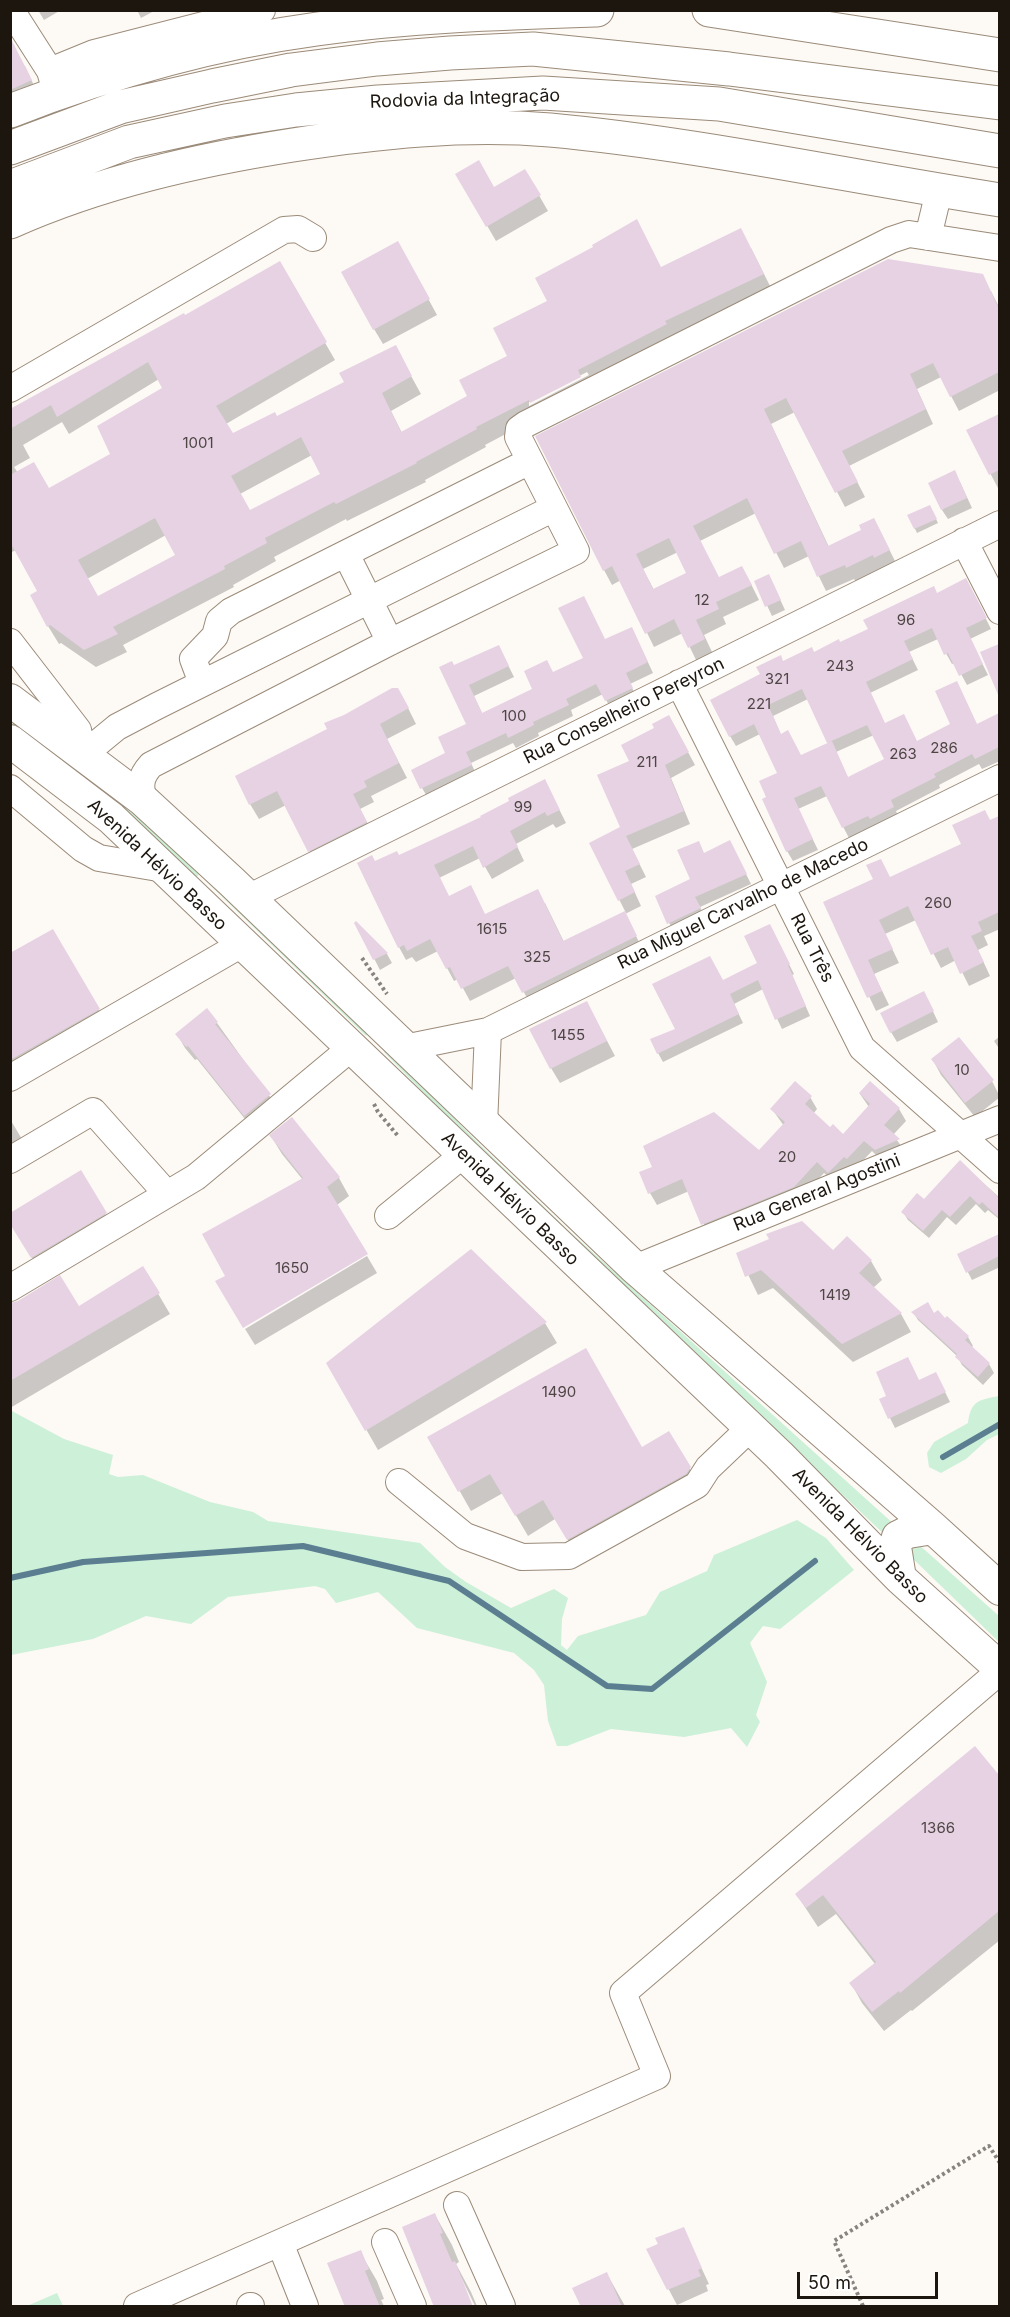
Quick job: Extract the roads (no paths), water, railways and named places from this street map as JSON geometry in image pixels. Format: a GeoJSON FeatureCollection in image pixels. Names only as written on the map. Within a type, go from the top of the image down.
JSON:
{"type":"FeatureCollection","features":[{"type":"Feature","properties":{"kind":"highway"},"geometry":{"type":"LineString","coordinates":[[10,111],[53,82],[179,58],[266,37],[349,25],[507,12],[597,10]]}},
{"type":"Feature","properties":{"kind":"highway"},"geometry":{"type":"LineString","coordinates":[[710,10],[999,55]]}},
{"type":"Feature","properties":{"kind":"highway"},"geometry":{"type":"LineString","coordinates":[[10,148],[120,107],[212,86],[302,68],[377,58],[450,53],[533,50],[729,69],[999,102]]}},
{"type":"Feature","properties":{"kind":"highway","name":"Rodovia da Integração"},"geometry":{"type":"LineString","coordinates":[[10,187],[129,142],[225,121],[296,110],[378,102],[543,93],[719,104],[999,151]]}},
{"type":"Feature","properties":{"kind":"highway"},"geometry":{"type":"LineString","coordinates":[[10,222],[96,190],[189,164],[346,137],[484,127],[549,130],[692,148],[999,200]]}},
{"type":"Feature","properties":{"kind":"main road","name":"Avenida Hélvio Basso"},"geometry":{"type":"LineString","coordinates":[[10,700],[143,800],[635,1268],[933,1528],[999,1589]]}},
{"type":"Feature","properties":{"kind":"main road","name":"Avenida Hélvio Basso"},"geometry":{"type":"LineString","coordinates":[[10,741],[111,818],[750,1428],[900,1578],[999,1670]]}},
{"type":"Feature","properties":{"kind":"main road"},"geometry":{"type":"LineString","coordinates":[[900,1578],[895,1547],[898,1538],[908,1532],[933,1528]]}},
{"type":"Feature","properties":{"kind":"street"},"geometry":{"type":"LineString","coordinates":[[12,10],[53,82],[94,53],[262,10]]}},
{"type":"Feature","properties":{"kind":"street"},"geometry":{"type":"LineString","coordinates":[[928,237],[939,191]]}},
{"type":"Feature","properties":{"kind":"street"},"geometry":{"type":"LineString","coordinates":[[10,389],[284,230],[298,229],[313,238]]}},
{"type":"Feature","properties":{"kind":"street"},"geometry":{"type":"LineString","coordinates":[[143,800],[140,785],[144,772],[151,765],[390,642],[576,551],[518,437],[519,429],[526,424],[891,240],[909,234],[999,248]]}},
{"type":"Feature","properties":{"kind":"street"},"geometry":{"type":"LineString","coordinates":[[202,683],[193,659],[215,636],[219,621],[231,611],[531,461]]}},
{"type":"Feature","properties":{"kind":"street"},"geometry":{"type":"LineString","coordinates":[[10,642],[78,730],[83,755],[117,728],[202,683],[554,508]]}},
{"type":"Feature","properties":{"kind":"street","name":"Rua Conselheiro Pereyron"},"geometry":{"type":"LineString","coordinates":[[248,898],[999,524]]}},
{"type":"Feature","properties":{"kind":"street"},"geometry":{"type":"LineString","coordinates":[[964,541],[999,611]]}},
{"type":"Feature","properties":{"kind":"street"},"geometry":{"type":"LineString","coordinates":[[346,554],[390,642]]}},
{"type":"Feature","properties":{"kind":"street","name":"Rua Três"},"geometry":{"type":"LineString","coordinates":[[679,683],[862,1048],[999,1170]]}},
{"type":"Feature","properties":{"kind":"street","name":"Rua Miguel Carvalho de Macedo"},"geometry":{"type":"LineString","coordinates":[[404,1048],[488,1031],[999,778]]}},
{"type":"Feature","properties":{"kind":"street"},"geometry":{"type":"LineString","coordinates":[[10,788],[83,849],[99,858],[164,869]]}},
{"type":"Feature","properties":{"kind":"street"},"geometry":{"type":"LineString","coordinates":[[83,849],[94,844],[103,835],[111,818]]}},
{"type":"Feature","properties":{"kind":"street"},"geometry":{"type":"LineString","coordinates":[[10,1078],[242,944]]}},
{"type":"Feature","properties":{"kind":"street"},"geometry":{"type":"LineString","coordinates":[[484,1125],[488,1031]]}},
{"type":"Feature","properties":{"kind":"street"},"geometry":{"type":"LineString","coordinates":[[10,1288],[196,1178],[351,1048]]}},
{"type":"Feature","properties":{"kind":"street"},"geometry":{"type":"LineString","coordinates":[[10,1160],[93,1111],[167,1194]]}},
{"type":"Feature","properties":{"kind":"street","name":"Rua General Agostini"},"geometry":{"type":"LineString","coordinates":[[635,1268],[999,1119]]}},
{"type":"Feature","properties":{"kind":"street"},"geometry":{"type":"LineString","coordinates":[[388,1216],[464,1154]]}},
{"type":"Feature","properties":{"kind":"street"},"geometry":{"type":"LineString","coordinates":[[399,1482],[465,1536],[522,1557],[569,1556],[697,1485],[708,1468],[750,1428]]}},
{"type":"Feature","properties":{"kind":"street"},"geometry":{"type":"LineString","coordinates":[[137,2307],[657,2076],[623,1993],[999,1670]]}},
{"type":"Feature","properties":{"kind":"street"},"geometry":{"type":"LineString","coordinates":[[457,2205],[502,2307]]}},
{"type":"Feature","properties":{"kind":"street"},"geometry":{"type":"LineString","coordinates":[[385,2242],[413,2307]]}},
{"type":"Feature","properties":{"kind":"street"},"geometry":{"type":"LineString","coordinates":[[280,2243],[305,2307]]}},
{"type":"Feature","properties":{"kind":"waterway"},"geometry":{"type":"LineString","coordinates":[[943,1457],[1000,1424]]}},
{"type":"Feature","properties":{"kind":"waterway"},"geometry":{"type":"LineString","coordinates":[[10,1578],[83,1562],[303,1546],[449,1581],[607,1686],[652,1689],[815,1561]]}}]}
